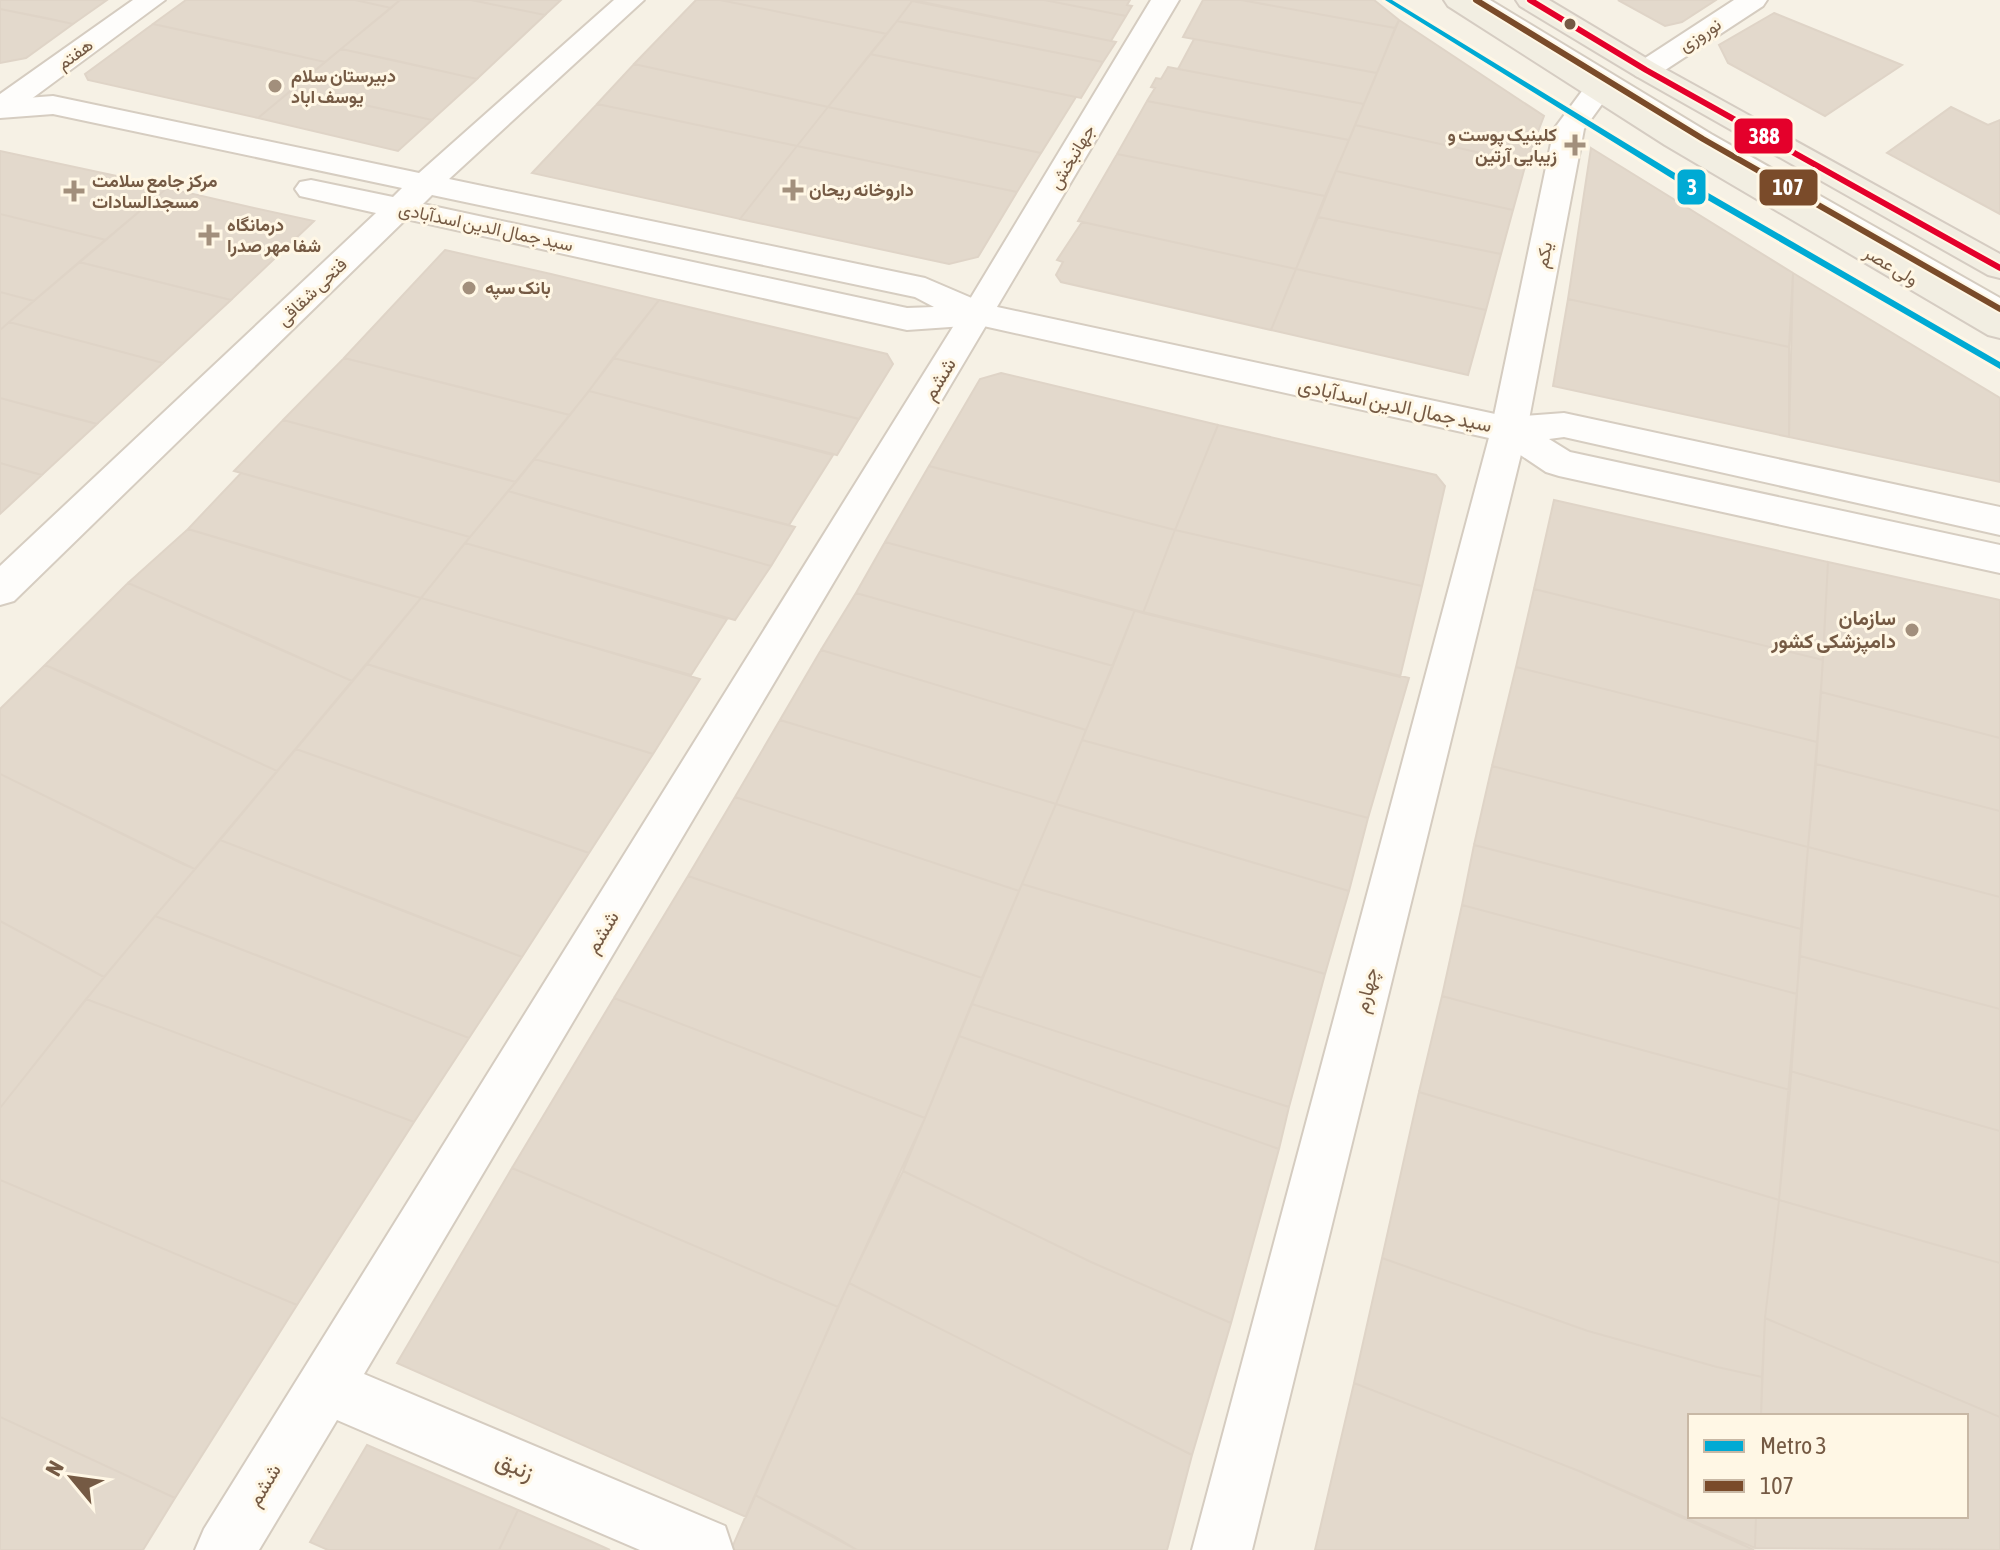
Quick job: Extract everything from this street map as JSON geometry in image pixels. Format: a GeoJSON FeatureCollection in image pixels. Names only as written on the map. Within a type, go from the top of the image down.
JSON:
{"type":"FeatureCollection","features":[{"type":"Feature","properties":{"kind":"main road","name":"هفتم"},"geometry":{"type":"LineString","coordinates":[[0,109],[151,0]]}},
{"type":"Feature","properties":{"kind":"main road","name":"فتحی شقاقی"},"geometry":{"type":"LineString","coordinates":[[0,590],[427,182],[630,0]]}},
{"type":"Feature","properties":{"kind":"main road","name":"جهانبخش"},"geometry":{"type":"LineString","coordinates":[[978,314],[1165,0]]}},
{"type":"Feature","properties":{"kind":"main road","name":"ولی عصر"},"geometry":{"type":"LineString","coordinates":[[1458,0],[1756,186],[2000,327]]}},
{"type":"Feature","properties":{"kind":"main road"},"geometry":{"type":"LineString","coordinates":[[1530,0],[1646,70],[2000,268]]}},
{"type":"Feature","properties":{"kind":"main road","name":"نوروزی"},"geometry":{"type":"LineString","coordinates":[[1646,70],[1753,0]]}},
{"type":"Feature","properties":{"kind":"main road","name":"یکم"},"geometry":{"type":"LineString","coordinates":[[1509,430],[1569,129],[1598,89]]}},
{"type":"Feature","properties":{"kind":"main road","name":"سید جمال الدین اسدآبادی"},"geometry":{"type":"LineString","coordinates":[[0,109],[53,105],[427,182],[925,289],[978,314],[1509,430],[1564,425],[2000,521]]}},
{"type":"Feature","properties":{"kind":"main road","name":"سید جمال الدین اسدآبادی"},"geometry":{"type":"LineString","coordinates":[[0,109],[21,128],[907,319],[978,314]]}},
{"type":"Feature","properties":{"kind":"main road","name":"ششم"},"geometry":{"type":"LineString","coordinates":[[225,1550],[978,314]]}},
{"type":"Feature","properties":{"kind":"main road"},"geometry":{"type":"LineString","coordinates":[[1509,430],[1559,463],[2000,559]]}},
{"type":"Feature","properties":{"kind":"main road","name":"چهارم"},"geometry":{"type":"LineString","coordinates":[[1222,1550],[1509,430]]}},
{"type":"Feature","properties":{"kind":"main road","name":"زنبق"},"geometry":{"type":"LineString","coordinates":[[325,1386],[704,1547]]}},
{"type":"Feature","properties":{"kind":"lane"},"geometry":{"type":"LineString","coordinates":[[1476,0],[1703,139],[2000,309]]}},
{"type":"Feature","properties":{"kind":"building"},"geometry":{"type":"Polygon","coordinates":[[[0,0],[107,0],[73,24],[0,9],[0,0]]]}},
{"type":"Feature","properties":{"kind":"building"},"geometry":{"type":"Polygon","coordinates":[[[186,0],[355,0],[391,8],[325,62],[153,24],[186,0]]]}},
{"type":"Feature","properties":{"kind":"building"},"geometry":{"type":"Polygon","coordinates":[[[355,0],[400,0],[391,8],[355,0]]]}},
{"type":"Feature","properties":{"kind":"building"},"geometry":{"type":"Polygon","coordinates":[[[400,0],[471,0],[545,15],[477,79],[341,49],[400,0]]]}},
{"type":"Feature","properties":{"kind":"building"},"geometry":{"type":"Polygon","coordinates":[[[471,0],[561,0],[545,15],[471,0]]]}},
{"type":"Feature","properties":{"kind":"building"},"geometry":{"type":"Polygon","coordinates":[[[696,0],[720,0],[887,34],[828,107],[634,64],[696,0]]]}},
{"type":"Feature","properties":{"kind":"building"},"geometry":{"type":"Polygon","coordinates":[[[720,0],[913,0],[887,34],[720,0]]]}},
{"type":"Feature","properties":{"kind":"building"},"geometry":{"type":"Polygon","coordinates":[[[913,0],[1044,0],[1126,16],[1111,41],[913,0]]]}},
{"type":"Feature","properties":{"kind":"building"},"geometry":{"type":"Polygon","coordinates":[[[1044,0],[1130,0],[1127,5],[1132,6],[1126,16],[1044,0]]]}},
{"type":"Feature","properties":{"kind":"building"},"geometry":{"type":"Polygon","coordinates":[[[1203,0],[1241,0],[1395,28],[1377,73],[1183,37],[1203,0]]]}},
{"type":"Feature","properties":{"kind":"building"},"geometry":{"type":"Polygon","coordinates":[[[1241,0],[1374,0],[1399,20],[1395,28],[1241,0]]]}},
{"type":"Feature","properties":{"kind":"building"},"geometry":{"type":"Polygon","coordinates":[[[1618,0],[1716,0],[1682,22],[1665,26],[1618,0]]]}},
{"type":"Feature","properties":{"kind":"building"},"geometry":{"type":"Polygon","coordinates":[[[912,1],[1116,42],[1103,62],[897,21],[912,1]]]}},
{"type":"Feature","properties":{"kind":"building"},"geometry":{"type":"Polygon","coordinates":[[[0,9],[73,24],[26,58],[0,63],[0,9]]]}},
{"type":"Feature","properties":{"kind":"building"},"geometry":{"type":"Polygon","coordinates":[[[1774,13],[1902,65],[1825,116],[1728,63],[1719,45],[1774,13]]]}},
{"type":"Feature","properties":{"kind":"building"},"geometry":{"type":"Polygon","coordinates":[[[1399,20],[1544,116],[1526,163],[1355,125],[1399,20]]]}},
{"type":"Feature","properties":{"kind":"building"},"geometry":{"type":"Polygon","coordinates":[[[897,21],[1103,62],[1081,98],[870,54],[897,21]]]}},
{"type":"Feature","properties":{"kind":"building"},"geometry":{"type":"Polygon","coordinates":[[[153,24],[325,62],[258,118],[88,80],[85,74],[153,24]]]}},
{"type":"Feature","properties":{"kind":"building"},"geometry":{"type":"Polygon","coordinates":[[[1194,39],[1377,73],[1364,104],[1178,69],[1194,39]]]}},
{"type":"Feature","properties":{"kind":"building"},"geometry":{"type":"Polygon","coordinates":[[[341,49],[477,79],[432,120],[293,89],[341,49]]]}},
{"type":"Feature","properties":{"kind":"building"},"geometry":{"type":"Polygon","coordinates":[[[870,54],[1076,97],[1041,153],[828,107],[870,54]]]}},
{"type":"Feature","properties":{"kind":"building"},"geometry":{"type":"Polygon","coordinates":[[[634,64],[828,107],[797,146],[597,104],[634,64]]]}},
{"type":"Feature","properties":{"kind":"building"},"geometry":{"type":"Polygon","coordinates":[[[1168,67],[1364,104],[1349,140],[1147,101],[1155,88],[1151,87],[1156,78],[1161,79],[1168,67]]]}},
{"type":"Feature","properties":{"kind":"building"},"geometry":{"type":"Polygon","coordinates":[[[293,89],[432,120],[398,151],[258,118],[293,89]]]}},
{"type":"Feature","properties":{"kind":"building"},"geometry":{"type":"Polygon","coordinates":[[[1147,101],[1349,140],[1325,196],[1117,154],[1147,101]]]}},
{"type":"Feature","properties":{"kind":"building"},"geometry":{"type":"Polygon","coordinates":[[[597,104],[797,146],[740,219],[532,173],[597,104]]]}},
{"type":"Feature","properties":{"kind":"building"},"geometry":{"type":"Polygon","coordinates":[[[828,107],[1041,153],[1017,192],[797,146],[828,107]]]}},
{"type":"Feature","properties":{"kind":"building"},"geometry":{"type":"Polygon","coordinates":[[[1951,107],[1988,125],[2000,120],[2000,214],[1887,153],[1951,107]]]}},
{"type":"Feature","properties":{"kind":"building"},"geometry":{"type":"Polygon","coordinates":[[[1355,125],[1526,163],[1513,210],[1336,171],[1355,125]]]}},
{"type":"Feature","properties":{"kind":"building"},"geometry":{"type":"Polygon","coordinates":[[[797,146],[1017,192],[978,257],[949,264],[740,219],[797,146]]]}},
{"type":"Feature","properties":{"kind":"building"},"geometry":{"type":"Polygon","coordinates":[[[1591,148],[1793,273],[1789,347],[1568,299],[1591,148]]]}},
{"type":"Feature","properties":{"kind":"building"},"geometry":{"type":"Polygon","coordinates":[[[0,151],[167,188],[106,240],[0,214],[0,151]]]}},
{"type":"Feature","properties":{"kind":"building"},"geometry":{"type":"Polygon","coordinates":[[[1117,154],[1325,196],[1296,269],[1078,221],[1117,154]]]}},
{"type":"Feature","properties":{"kind":"building"},"geometry":{"type":"Polygon","coordinates":[[[1336,171],[1513,210],[1501,254],[1318,217],[1336,171]]]}},
{"type":"Feature","properties":{"kind":"building"},"geometry":{"type":"Polygon","coordinates":[[[167,188],[314,221],[231,300],[79,262],[167,188]]]}},
{"type":"Feature","properties":{"kind":"building"},"geometry":{"type":"Polygon","coordinates":[[[0,214],[106,240],[34,301],[0,292],[0,214]]]}},
{"type":"Feature","properties":{"kind":"building"},"geometry":{"type":"Polygon","coordinates":[[[1318,217],[1501,254],[1486,310],[1296,269],[1318,217]]]}},
{"type":"Feature","properties":{"kind":"building"},"geometry":{"type":"Polygon","coordinates":[[[1082,222],[1296,269],[1271,330],[1061,282],[1056,275],[1063,262],[1057,260],[1082,222]]]}},
{"type":"Feature","properties":{"kind":"building"},"geometry":{"type":"Polygon","coordinates":[[[445,250],[659,300],[570,415],[344,358],[445,250]]]}},
{"type":"Feature","properties":{"kind":"building"},"geometry":{"type":"Polygon","coordinates":[[[79,262],[231,300],[163,363],[9,322],[79,262]]]}},
{"type":"Feature","properties":{"kind":"building"},"geometry":{"type":"Polygon","coordinates":[[[1296,269],[1486,310],[1468,375],[1271,330],[1296,269]]]}},
{"type":"Feature","properties":{"kind":"building"},"geometry":{"type":"Polygon","coordinates":[[[1793,273],[2000,398],[2000,482],[1789,437],[1793,273]]]}},
{"type":"Feature","properties":{"kind":"building"},"geometry":{"type":"Polygon","coordinates":[[[0,292],[34,301],[0,330],[0,292]]]}},
{"type":"Feature","properties":{"kind":"building"},"geometry":{"type":"Polygon","coordinates":[[[1568,299],[1789,347],[1789,437],[1553,386],[1568,299]]]}},
{"type":"Feature","properties":{"kind":"building"},"geometry":{"type":"Polygon","coordinates":[[[659,300],[887,354],[893,364],[859,419],[613,358],[659,300]]]}},
{"type":"Feature","properties":{"kind":"building"},"geometry":{"type":"Polygon","coordinates":[[[9,322],[163,363],[97,424],[0,398],[0,330],[9,322]]]}},
{"type":"Feature","properties":{"kind":"building"},"geometry":{"type":"Polygon","coordinates":[[[344,358],[570,415],[516,482],[283,420],[344,358]]]}},
{"type":"Feature","properties":{"kind":"building"},"geometry":{"type":"Polygon","coordinates":[[[613,358],[859,419],[837,455],[589,391],[613,358]]]}},
{"type":"Feature","properties":{"kind":"building"},"geometry":{"type":"Polygon","coordinates":[[[1001,373],[1218,425],[1175,530],[929,466],[980,379],[1001,373]]]}},
{"type":"Feature","properties":{"kind":"building"},"geometry":{"type":"Polygon","coordinates":[[[589,391],[833,455],[789,525],[534,459],[589,391]]]}},
{"type":"Feature","properties":{"kind":"building"},"geometry":{"type":"Polygon","coordinates":[[[0,398],[97,424],[42,475],[34,473],[0,463],[0,398]]]}},
{"type":"Feature","properties":{"kind":"building"},"geometry":{"type":"Polygon","coordinates":[[[283,420],[516,482],[470,537],[234,471],[283,420]]]}},
{"type":"Feature","properties":{"kind":"building"},"geometry":{"type":"Polygon","coordinates":[[[1218,425],[1436,475],[1445,486],[1422,586],[1175,530],[1218,425]]]}},
{"type":"Feature","properties":{"kind":"building"},"geometry":{"type":"Polygon","coordinates":[[[534,459],[795,527],[771,566],[508,491],[534,459]]]}},
{"type":"Feature","properties":{"kind":"building"},"geometry":{"type":"Polygon","coordinates":[[[0,463],[42,475],[0,514],[0,463]]]}},
{"type":"Feature","properties":{"kind":"building"},"geometry":{"type":"Polygon","coordinates":[[[929,466],[1175,530],[1143,613],[885,542],[929,466]]]}},
{"type":"Feature","properties":{"kind":"building"},"geometry":{"type":"Polygon","coordinates":[[[241,473],[470,537],[421,598],[188,529],[241,473]]]}},
{"type":"Feature","properties":{"kind":"building"},"geometry":{"type":"Polygon","coordinates":[[[508,491],[771,566],[735,620],[465,543],[508,491]]]}},
{"type":"Feature","properties":{"kind":"building"},"geometry":{"type":"Polygon","coordinates":[[[1554,500],[1828,562],[1823,660],[1534,589],[1554,500]]]}},
{"type":"Feature","properties":{"kind":"building"},"geometry":{"type":"Polygon","coordinates":[[[188,529],[421,598],[352,681],[128,583],[188,529]]]}},
{"type":"Feature","properties":{"kind":"building"},"geometry":{"type":"Polygon","coordinates":[[[1175,530],[1422,586],[1400,677],[1143,613],[1175,530]]]}},
{"type":"Feature","properties":{"kind":"building"},"geometry":{"type":"Polygon","coordinates":[[[885,542],[1135,610],[1113,666],[856,593],[885,542]]]}},
{"type":"Feature","properties":{"kind":"building"},"geometry":{"type":"Polygon","coordinates":[[[465,543],[727,619],[691,675],[421,598],[465,543]]]}},
{"type":"Feature","properties":{"kind":"building","name":"سازمان دامپزشکی کشور"},"geometry":{"type":"Polygon","coordinates":[[[1828,562],[2000,600],[2000,738],[1821,692],[1828,562]]]}},
{"type":"Feature","properties":{"kind":"building"},"geometry":{"type":"Polygon","coordinates":[[[128,583],[352,681],[277,771],[45,665],[128,583]]]}},
{"type":"Feature","properties":{"kind":"building"},"geometry":{"type":"Polygon","coordinates":[[[1534,589],[1823,660],[1817,742],[1516,667],[1534,589]]]}},
{"type":"Feature","properties":{"kind":"building"},"geometry":{"type":"Polygon","coordinates":[[[856,593],[1113,666],[1086,730],[821,650],[856,593]]]}},
{"type":"Feature","properties":{"kind":"building"},"geometry":{"type":"Polygon","coordinates":[[[421,598],[700,679],[653,754],[367,664],[421,598]]]}},
{"type":"Feature","properties":{"kind":"building"},"geometry":{"type":"Polygon","coordinates":[[[1135,610],[1409,678],[1368,818],[1082,740],[1135,610]]]}},
{"type":"Feature","properties":{"kind":"building"},"geometry":{"type":"Polygon","coordinates":[[[821,650],[1086,730],[1056,804],[780,720],[821,650]]]}},
{"type":"Feature","properties":{"kind":"building"},"geometry":{"type":"Polygon","coordinates":[[[367,664],[653,754],[589,853],[296,749],[367,664]]]}},
{"type":"Feature","properties":{"kind":"building"},"geometry":{"type":"Polygon","coordinates":[[[45,665],[277,771],[195,869],[183,864],[0,774],[0,709],[45,665]]]}},
{"type":"Feature","properties":{"kind":"building"},"geometry":{"type":"Polygon","coordinates":[[[1516,667],[1817,742],[1808,847],[1492,766],[1516,667]]]}},
{"type":"Feature","properties":{"kind":"building"},"geometry":{"type":"Polygon","coordinates":[[[1821,692],[2000,738],[2000,811],[1816,764],[1821,692]]]}},
{"type":"Feature","properties":{"kind":"building"},"geometry":{"type":"Polygon","coordinates":[[[780,720],[1056,804],[1019,891],[735,797],[780,720]]]}},
{"type":"Feature","properties":{"kind":"building"},"geometry":{"type":"Polygon","coordinates":[[[1082,740],[1368,818],[1349,891],[1056,804],[1082,740]]]}},
{"type":"Feature","properties":{"kind":"building"},"geometry":{"type":"Polygon","coordinates":[[[296,749],[589,853],[522,957],[220,840],[296,749]]]}},
{"type":"Feature","properties":{"kind":"building"},"geometry":{"type":"Polygon","coordinates":[[[1816,764],[2000,811],[2000,897],[1808,847],[1816,764]]]}},
{"type":"Feature","properties":{"kind":"building"},"geometry":{"type":"Polygon","coordinates":[[[1492,766],[1808,847],[1801,929],[1474,845],[1492,766]]]}},
{"type":"Feature","properties":{"kind":"building"},"geometry":{"type":"Polygon","coordinates":[[[0,774],[195,869],[104,977],[0,921],[0,774]]]}},
{"type":"Feature","properties":{"kind":"building"},"geometry":{"type":"Polygon","coordinates":[[[735,797],[1019,891],[982,978],[688,876],[735,797]]]}},
{"type":"Feature","properties":{"kind":"building"},"geometry":{"type":"Polygon","coordinates":[[[1056,804],[1349,891],[1325,974],[1022,884],[1056,804]]]}},
{"type":"Feature","properties":{"kind":"building"},"geometry":{"type":"Polygon","coordinates":[[[220,840],[522,957],[469,1038],[155,916],[220,840]]]}},
{"type":"Feature","properties":{"kind":"building"},"geometry":{"type":"Polygon","coordinates":[[[1474,845],[1801,929],[1797,994],[1462,905],[1474,845]]]}},
{"type":"Feature","properties":{"kind":"building"},"geometry":{"type":"Polygon","coordinates":[[[1808,847],[2000,897],[2000,1009],[1800,956],[1808,847]]]}},
{"type":"Feature","properties":{"kind":"building"},"geometry":{"type":"Polygon","coordinates":[[[688,876],[982,978],[925,1118],[614,998],[688,876]]]}},
{"type":"Feature","properties":{"kind":"building"},"geometry":{"type":"Polygon","coordinates":[[[1022,884],[1325,974],[1289,1107],[972,1004],[1022,884]]]}},
{"type":"Feature","properties":{"kind":"building"},"geometry":{"type":"Polygon","coordinates":[[[1462,905],[1797,994],[1790,1090],[1442,996],[1462,905]]]}},
{"type":"Feature","properties":{"kind":"building"},"geometry":{"type":"Polygon","coordinates":[[[155,916],[469,1038],[414,1122],[86,999],[155,916]]]}},
{"type":"Feature","properties":{"kind":"building"},"geometry":{"type":"Polygon","coordinates":[[[0,921],[104,977],[0,1108],[0,921]]]}},
{"type":"Feature","properties":{"kind":"building"},"geometry":{"type":"Polygon","coordinates":[[[1800,956],[2000,1009],[2000,1131],[1790,1071],[1800,956]]]}},
{"type":"Feature","properties":{"kind":"building"},"geometry":{"type":"Polygon","coordinates":[[[1442,996],[1790,1090],[1779,1200],[1419,1092],[1442,996]]]}},
{"type":"Feature","properties":{"kind":"building"},"geometry":{"type":"Polygon","coordinates":[[[614,998],[925,1118],[838,1307],[512,1168],[614,998]]]}},
{"type":"Feature","properties":{"kind":"building"},"geometry":{"type":"Polygon","coordinates":[[[86,999],[414,1122],[297,1305],[0,1180],[0,1108],[86,999]]]}},
{"type":"Feature","properties":{"kind":"building"},"geometry":{"type":"Polygon","coordinates":[[[972,1004],[1289,1107],[1279,1149],[959,1036],[972,1004]]]}},
{"type":"Feature","properties":{"kind":"building"},"geometry":{"type":"Polygon","coordinates":[[[959,1036],[1279,1149],[1231,1323],[1091,1262],[903,1171],[959,1036]]]}},
{"type":"Feature","properties":{"kind":"building"},"geometry":{"type":"Polygon","coordinates":[[[1790,1071],[2000,1131],[2000,1263],[1779,1200],[1790,1071]]]}},
{"type":"Feature","properties":{"kind":"building"},"geometry":{"type":"Polygon","coordinates":[[[1419,1092],[1779,1200],[1765,1318],[1762,1377],[1588,1331],[1382,1258],[1419,1092]]]}},
{"type":"Feature","properties":{"kind":"building"},"geometry":{"type":"Polygon","coordinates":[[[512,1168],[838,1307],[746,1517],[397,1363],[512,1168]]]}},
{"type":"Feature","properties":{"kind":"building"},"geometry":{"type":"Polygon","coordinates":[[[903,1171],[1091,1262],[1231,1323],[1192,1455],[849,1283],[903,1171]]]}},
{"type":"Feature","properties":{"kind":"building"},"geometry":{"type":"Polygon","coordinates":[[[0,1180],[297,1305],[175,1498],[0,1417],[0,1180]]]}},
{"type":"Feature","properties":{"kind":"building"},"geometry":{"type":"Polygon","coordinates":[[[1779,1200],[2000,1263],[2000,1417],[1765,1318],[1779,1200]]]}},
{"type":"Feature","properties":{"kind":"building"},"geometry":{"type":"Polygon","coordinates":[[[1382,1258],[1588,1331],[1762,1377],[1761,1414],[1688,1414],[1688,1518],[1756,1518],[1755,1548],[1579,1471],[1354,1383],[1382,1258]]]}},
{"type":"Feature","properties":{"kind":"building"},"geometry":{"type":"Polygon","coordinates":[[[849,1283],[1192,1455],[1167,1550],[857,1550],[755,1495],[849,1283]]]}},
{"type":"Feature","properties":{"kind":"building"},"geometry":{"type":"Polygon","coordinates":[[[1765,1318],[2000,1417],[2000,1550],[1755,1548],[1756,1518],[1968,1518],[1968,1414],[1761,1414],[1765,1318]]]}},
{"type":"Feature","properties":{"kind":"building"},"geometry":{"type":"Polygon","coordinates":[[[1354,1383],[1579,1471],[1754,1550],[1315,1550],[1354,1383]]]}},
{"type":"Feature","properties":{"kind":"building"},"geometry":{"type":"Polygon","coordinates":[[[0,1417],[175,1498],[143,1550],[0,1550],[0,1417]]]}},
{"type":"Feature","properties":{"kind":"building"},"geometry":{"type":"Polygon","coordinates":[[[367,1445],[518,1510],[499,1550],[328,1550],[310,1542],[367,1445]]]}},
{"type":"Feature","properties":{"kind":"building"},"geometry":{"type":"Polygon","coordinates":[[[755,1495],[834,1536],[857,1550],[731,1550],[755,1495]]]}},
{"type":"Feature","properties":{"kind":"building"},"geometry":{"type":"Polygon","coordinates":[[[518,1510],[588,1540],[610,1550],[499,1550],[518,1510]]]}},
{"type":"Feature","properties":{"kind":"metro line","name":"3"},"geometry":{"type":"LineString","coordinates":[[1388,0],[1695,189],[2000,366]]}},
{"type":"Feature","properties":{"kind":"transit line","name":"107"},"geometry":{"type":"LineString","coordinates":[[1476,0],[1703,139],[2000,309]]}},
{"type":"Feature","properties":{"kind":"transit line","name":"388"},"geometry":{"type":"LineString","coordinates":[[1530,0],[1646,70],[2000,268]]}},
{"type":"Feature","properties":{"kind":"place","name":"دبیرستان سلام یوسف اباد"},"geometry":{"type":"Point","coordinates":[275,86]}},
{"type":"Feature","properties":{"kind":"place","name":"کلینیک پوست و زیبایی آرتین"},"geometry":{"type":"Point","coordinates":[1575,145]}},
{"type":"Feature","properties":{"kind":"place","name":"داروخانه ریحان"},"geometry":{"type":"Point","coordinates":[793,190]}},
{"type":"Feature","properties":{"kind":"place","name":"مرکز جامع سلامت مسجدالسادات"},"geometry":{"type":"Point","coordinates":[74,191]}},
{"type":"Feature","properties":{"kind":"place","name":"درمانگاه شفا مهر صدرا"},"geometry":{"type":"Point","coordinates":[209,235]}},
{"type":"Feature","properties":{"kind":"place","name":"بانک سپه"},"geometry":{"type":"Point","coordinates":[469,288]}},
{"type":"Feature","properties":{"kind":"place","name":"سازمان دامپزشکی کشور"},"geometry":{"type":"Point","coordinates":[1912,630]}}]}
